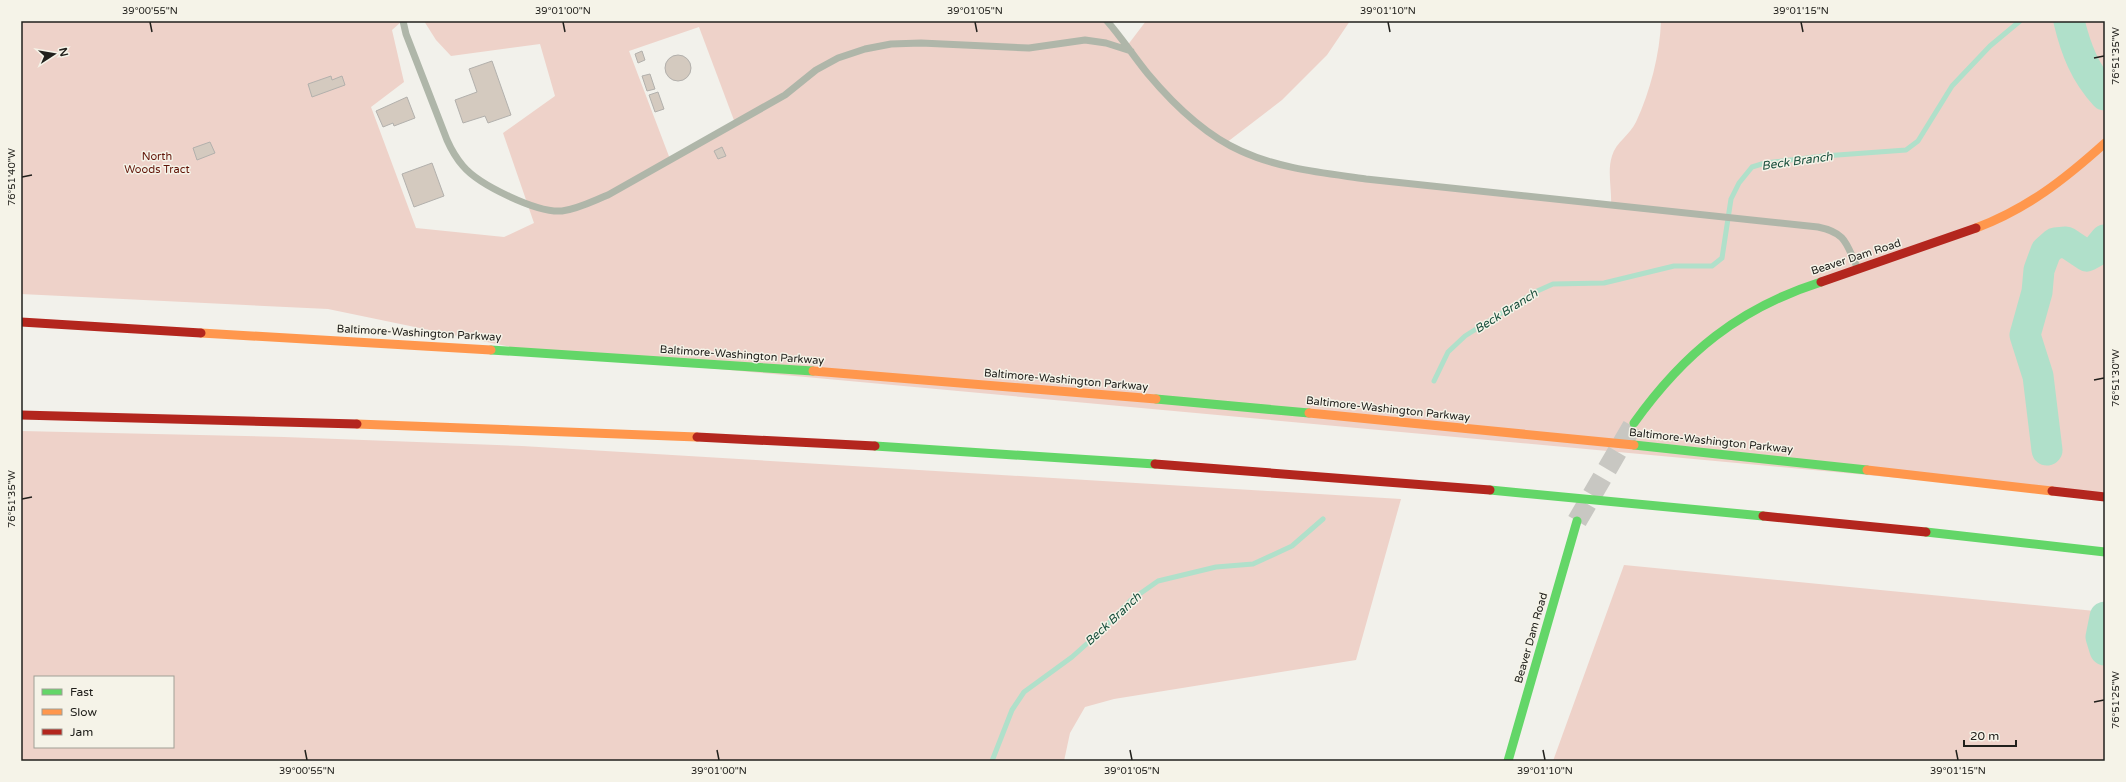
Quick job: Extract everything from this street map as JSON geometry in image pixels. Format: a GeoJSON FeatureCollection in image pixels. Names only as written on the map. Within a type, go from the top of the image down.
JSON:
{"type":"FeatureCollection","features":[{"type":"Feature","properties":{"kind":"main road","name":"Beaver Dam Road"},"geometry":{"type":"LineString","coordinates":[[1634,423],[1652,397],[1672,374],[1716,334],[1735,320],[1783,296],[1964,233],[2015,211],[2046,194],[2066,179],[2105,143]]}},
{"type":"Feature","properties":{"kind":"main road","name":"Baltimore-Washington Parkway"},"geometry":{"type":"LineString","coordinates":[[21,322],[542,353],[1066,391],[1644,446],[2105,498]]}},
{"type":"Feature","properties":{"kind":"main road"},"geometry":{"type":"LineString","coordinates":[[21,415],[530,429],[1065,457],[1637,502],[2105,552]]}},
{"type":"Feature","properties":{"kind":"main road","name":"Beaver Dam Road"},"geometry":{"type":"LineString","coordinates":[[1508,761],[1577,521]]}},
{"type":"Feature","properties":{"kind":"lane"},"geometry":{"type":"LineString","coordinates":[[403,21],[406,34],[453,154],[464,167],[520,202],[553,211],[579,206],[608,195],[784,95],[816,70],[838,58],[865,49],[891,44],[914,43],[1029,48],[1085,40],[1106,43],[1131,51]]}},
{"type":"Feature","properties":{"kind":"lane"},"geometry":{"type":"LineString","coordinates":[[1107,21],[1163,90],[1201,127],[1242,152],[1272,162],[1323,173],[1374,180],[1818,227],[1837,232],[1842,237],[1859,270]]}},
{"type":"Feature","properties":{"kind":"green space","name":"North Woods Tract"},"geometry":{"type":"Polygon","coordinates":[[[21,21],[407,21],[401,22],[392,30],[404,82],[371,107],[416,228],[504,237],[534,223],[503,133],[555,96],[540,44],[451,56],[436,40],[424,21],[1107,21],[1127,46],[1146,21],[1350,21],[1327,55],[1282,100],[1226,143],[1242,152],[1323,173],[1611,205],[1610,168],[1612,156],[1614,151],[1636,122],[1646,98],[1659,46],[1661,21],[2105,21],[2105,497],[535,352],[328,309],[21,294],[21,21]],[[699,27],[629,51],[670,159],[735,123],[699,27]]]}},
{"type":"Feature","properties":{"kind":"green space"},"geometry":{"type":"Polygon","coordinates":[[[21,431],[284,437],[522,446],[1401,499],[1356,660],[1114,699],[1085,707],[1070,733],[1064,761],[21,761],[21,431]]]}},
{"type":"Feature","properties":{"kind":"green space"},"geometry":{"type":"Polygon","coordinates":[[[1624,565],[2105,612],[2105,761],[1553,761],[1624,565]]]}},
{"type":"Feature","properties":{"kind":"building"},"geometry":{"type":"Polygon","coordinates":[[[642,51],[645,60],[638,63],[635,54],[642,51]]]}},
{"type":"Feature","properties":{"kind":"building"},"geometry":{"type":"Polygon","coordinates":[[[678,55],[687,59],[691,68],[687,77],[678,81],[669,77],[665,68],[669,59],[678,55]]]}},
{"type":"Feature","properties":{"kind":"building"},"geometry":{"type":"Polygon","coordinates":[[[492,61],[511,115],[488,123],[485,116],[463,123],[455,100],[477,92],[469,69],[492,61]]]}},
{"type":"Feature","properties":{"kind":"building"},"geometry":{"type":"Polygon","coordinates":[[[650,74],[655,89],[647,91],[642,76],[650,74]]]}},
{"type":"Feature","properties":{"kind":"building"},"geometry":{"type":"Polygon","coordinates":[[[331,76],[332,80],[342,76],[345,85],[312,97],[308,84],[331,76]]]}},
{"type":"Feature","properties":{"kind":"building"},"geometry":{"type":"Polygon","coordinates":[[[658,92],[664,109],[655,112],[649,95],[658,92]]]}},
{"type":"Feature","properties":{"kind":"building"},"geometry":{"type":"Polygon","coordinates":[[[407,97],[415,118],[394,126],[393,123],[383,127],[376,111],[407,97]]]}},
{"type":"Feature","properties":{"kind":"building"},"geometry":{"type":"Polygon","coordinates":[[[210,142],[215,153],[197,160],[193,148],[210,142]]]}},
{"type":"Feature","properties":{"kind":"building"},"geometry":{"type":"Polygon","coordinates":[[[722,147],[726,156],[718,159],[714,151],[722,147]]]}},
{"type":"Feature","properties":{"kind":"building"},"geometry":{"type":"Polygon","coordinates":[[[432,163],[444,196],[414,207],[402,174],[432,163]]]}},
{"type":"Feature","properties":{"kind":"waterway","name":"Beck Branch"},"geometry":{"type":"LineString","coordinates":[[1434,381],[1448,352],[1465,336],[1535,292],[1553,284],[1604,283],[1674,266],[1712,266],[1722,258],[1731,199],[1739,183],[1752,167],[1765,163],[1824,156],[1906,150],[1918,141],[1952,86],[1990,46],[2020,21]]}},
{"type":"Feature","properties":{"kind":"waterway"},"geometry":{"type":"LineString","coordinates":[[2069,21],[2082,61],[2098,87],[2105,95]]}},
{"type":"Feature","properties":{"kind":"waterway"},"geometry":{"type":"LineString","coordinates":[[2047,450],[2038,376],[2025,335],[2037,292],[2039,270],[2046,251],[2055,243],[2066,242],[2087,256],[2096,251],[2105,240]]}},
{"type":"Feature","properties":{"kind":"waterway","name":"Beck Branch"},"geometry":{"type":"LineString","coordinates":[[992,761],[1012,710],[1024,692],[1072,657],[1100,632],[1131,600],[1158,581],[1216,567],[1253,564],[1292,546],[1323,519]]}},
{"type":"Feature","properties":{"kind":"waterway"},"geometry":{"type":"LineString","coordinates":[[2105,617],[2101,637],[2105,650]]}},
{"type":"Feature","properties":{"kind":"tunnel"},"geometry":{"type":"LineString","coordinates":[[1577,521],[1634,423]]}},
{"type":"Feature","properties":{"kind":"traffic: fast"},"geometry":{"type":"LineString","coordinates":[[1634,423],[1673,375],[1694,354],[1716,336],[1764,305],[1821,282]]}},
{"type":"Feature","properties":{"kind":"traffic: fast"},"geometry":{"type":"LineString","coordinates":[[491,350],[813,371]]}},
{"type":"Feature","properties":{"kind":"traffic: fast"},"geometry":{"type":"LineString","coordinates":[[1156,399],[1309,413]]}},
{"type":"Feature","properties":{"kind":"traffic: fast"},"geometry":{"type":"LineString","coordinates":[[1634,445],[1867,470]]}},
{"type":"Feature","properties":{"kind":"traffic: fast"},"geometry":{"type":"LineString","coordinates":[[875,446],[1155,464]]}},
{"type":"Feature","properties":{"kind":"traffic: fast"},"geometry":{"type":"LineString","coordinates":[[1490,490],[1763,516]]}},
{"type":"Feature","properties":{"kind":"traffic: fast"},"geometry":{"type":"LineString","coordinates":[[1508,761],[1577,521]]}},
{"type":"Feature","properties":{"kind":"traffic: fast"},"geometry":{"type":"LineString","coordinates":[[1926,532],[2105,552]]}},
{"type":"Feature","properties":{"kind":"traffic: slow"},"geometry":{"type":"LineString","coordinates":[[1976,228],[2012,212],[2045,192],[2105,143]]}},
{"type":"Feature","properties":{"kind":"traffic: slow"},"geometry":{"type":"LineString","coordinates":[[201,333],[491,350]]}},
{"type":"Feature","properties":{"kind":"traffic: slow"},"geometry":{"type":"LineString","coordinates":[[813,371],[1156,399]]}},
{"type":"Feature","properties":{"kind":"traffic: slow"},"geometry":{"type":"LineString","coordinates":[[1309,413],[1634,445]]}},
{"type":"Feature","properties":{"kind":"traffic: slow"},"geometry":{"type":"LineString","coordinates":[[357,424],[697,437]]}},
{"type":"Feature","properties":{"kind":"traffic: slow"},"geometry":{"type":"LineString","coordinates":[[1867,470],[2052,491]]}},
{"type":"Feature","properties":{"kind":"traffic: jam"},"geometry":{"type":"LineString","coordinates":[[1821,282],[1976,228]]}},
{"type":"Feature","properties":{"kind":"traffic: jam"},"geometry":{"type":"LineString","coordinates":[[21,322],[201,333]]}},
{"type":"Feature","properties":{"kind":"traffic: jam"},"geometry":{"type":"LineString","coordinates":[[21,415],[357,424]]}},
{"type":"Feature","properties":{"kind":"traffic: jam"},"geometry":{"type":"LineString","coordinates":[[697,437],[875,446]]}},
{"type":"Feature","properties":{"kind":"traffic: jam"},"geometry":{"type":"LineString","coordinates":[[1155,464],[1490,490]]}},
{"type":"Feature","properties":{"kind":"traffic: jam"},"geometry":{"type":"LineString","coordinates":[[2052,491],[2105,497]]}},
{"type":"Feature","properties":{"kind":"traffic: jam"},"geometry":{"type":"LineString","coordinates":[[1763,516],[1926,532]]}}]}
